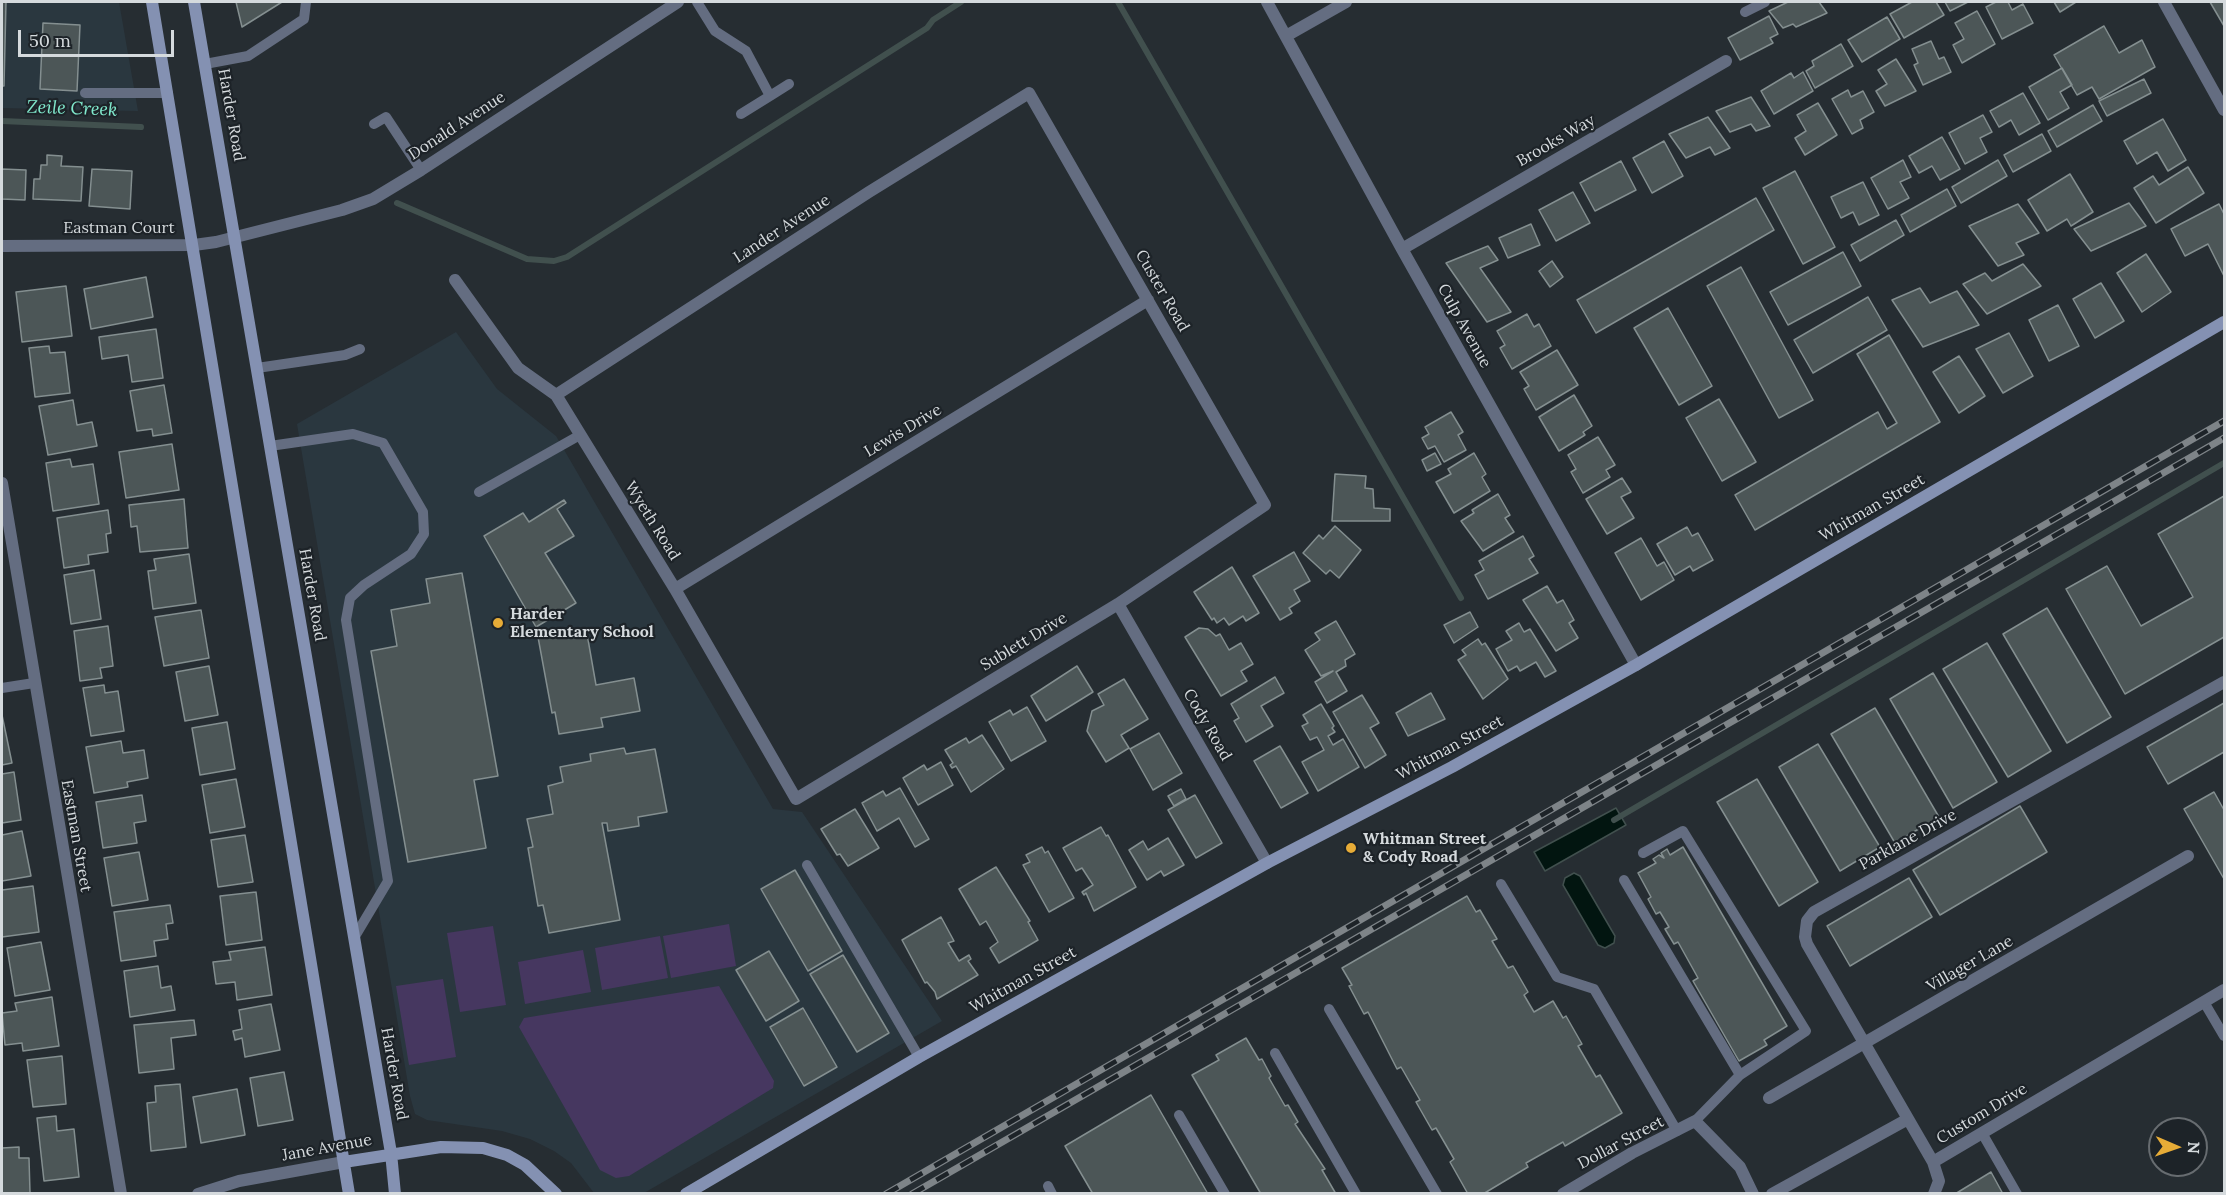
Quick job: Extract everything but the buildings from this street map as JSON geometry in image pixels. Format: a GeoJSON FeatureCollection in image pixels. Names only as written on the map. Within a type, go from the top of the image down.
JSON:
{"type":"FeatureCollection","features":[{"type":"Feature","properties":{"kind":"main road"},"geometry":{"type":"LineString","coordinates":[[152,2],[194,245],[309,965],[349,1194]]}},
{"type":"Feature","properties":{"kind":"main road","name":"Harder Road"},"geometry":{"type":"LineString","coordinates":[[194,2],[391,1153],[395,1194]]}},
{"type":"Feature","properties":{"kind":"main road","name":"Whitman Street"},"geometry":{"type":"LineString","coordinates":[[686,1194],[919,1057],[1267,863],[1452,767],[1636,665],[2224,322]]}},
{"type":"Feature","properties":{"kind":"main road","name":"Jane Avenue"},"geometry":{"type":"LineString","coordinates":[[344,1162],[441,1147],[483,1148],[507,1155],[525,1165],[556,1194]]}},
{"type":"Feature","properties":{"kind":"street","name":"Donald Avenue"},"geometry":{"type":"LineString","coordinates":[[235,236],[342,210],[373,199],[678,2]]}},
{"type":"Feature","properties":{"kind":"street","name":"Culp Avenue"},"geometry":{"type":"LineString","coordinates":[[1267,2],[1402,249],[1636,665]]}},
{"type":"Feature","properties":{"kind":"street"},"geometry":{"type":"LineString","coordinates":[[1286,36],[1346,2]]}},
{"type":"Feature","properties":{"kind":"street"},"geometry":{"type":"LineString","coordinates":[[2164,2],[2223,103]]}},
{"type":"Feature","properties":{"kind":"street","name":"Brooks Way"},"geometry":{"type":"LineString","coordinates":[[1402,249],[1726,61]]}},
{"type":"Feature","properties":{"kind":"street","name":"Custer Road"},"geometry":{"type":"LineString","coordinates":[[1029,93],[1265,505]]}},
{"type":"Feature","properties":{"kind":"street","name":"Lander Avenue"},"geometry":{"type":"LineString","coordinates":[[556,395],[868,192],[1029,93]]}},
{"type":"Feature","properties":{"kind":"street","name":"Eastman Court"},"geometry":{"type":"LineString","coordinates":[[2,246],[194,245],[235,236]]}},
{"type":"Feature","properties":{"kind":"street","name":"Wyeth Road"},"geometry":{"type":"LineString","coordinates":[[455,280],[519,368],[556,395],[675,589],[796,799]]}},
{"type":"Feature","properties":{"kind":"street","name":"Lewis Drive"},"geometry":{"type":"LineString","coordinates":[[675,589],[1148,300]]}},
{"type":"Feature","properties":{"kind":"street","name":"Eastman Street"},"geometry":{"type":"LineString","coordinates":[[2,483],[33,684],[121,1194]]}},
{"type":"Feature","properties":{"kind":"street","name":"Sublett Drive"},"geometry":{"type":"LineString","coordinates":[[796,799],[1118,604],[1265,505]]}},
{"type":"Feature","properties":{"kind":"street","name":"Cody Road"},"geometry":{"type":"LineString","coordinates":[[1118,604],[1267,863]]}},
{"type":"Feature","properties":{"kind":"street","name":"Parklane Drive"},"geometry":{"type":"LineString","coordinates":[[1908,1119],[1807,944],[1805,929],[1814,912],[2224,682]]}},
{"type":"Feature","properties":{"kind":"street","name":"Villager Lane"},"geometry":{"type":"LineString","coordinates":[[1768,1098],[2188,856]]}},
{"type":"Feature","properties":{"kind":"street","name":"Custom Drive"},"geometry":{"type":"LineString","coordinates":[[1908,1119],[1933,1162],[2224,990]]}},
{"type":"Feature","properties":{"kind":"street"},"geometry":{"type":"LineString","coordinates":[[1772,1194],[1908,1119]]}},
{"type":"Feature","properties":{"kind":"street"},"geometry":{"type":"LineString","coordinates":[[1695,1121],[1740,1167],[1753,1194]]}},
{"type":"Feature","properties":{"kind":"street","name":"Dollar Street"},"geometry":{"type":"LineString","coordinates":[[1563,1194],[1632,1153],[1695,1121]]}},
{"type":"Feature","properties":{"kind":"street","name":"Jane Avenue"},"geometry":{"type":"LineString","coordinates":[[198,1194],[239,1180],[344,1162]]}},
{"type":"Feature","properties":{"kind":"street"},"geometry":{"type":"LineString","coordinates":[[1933,1162],[1939,1181],[1934,1194]]}},
{"type":"Feature","properties":{"kind":"lane"},"geometry":{"type":"LineString","coordinates":[[205,64],[248,56],[304,20],[306,2]]}},
{"type":"Feature","properties":{"kind":"lane"},"geometry":{"type":"LineString","coordinates":[[697,2],[715,31],[746,51],[770,96]]}},
{"type":"Feature","properties":{"kind":"lane"},"geometry":{"type":"LineString","coordinates":[[1745,12],[1764,2]]}},
{"type":"Feature","properties":{"kind":"lane"},"geometry":{"type":"LineString","coordinates":[[741,114],[789,84]]}},
{"type":"Feature","properties":{"kind":"lane"},"geometry":{"type":"LineString","coordinates":[[85,93],[168,93]]}},
{"type":"Feature","properties":{"kind":"lane"},"geometry":{"type":"LineString","coordinates":[[374,124],[387,117],[421,170]]}},
{"type":"Feature","properties":{"kind":"lane"},"geometry":{"type":"LineString","coordinates":[[257,368],[345,355],[360,349]]}},
{"type":"Feature","properties":{"kind":"lane"},"geometry":{"type":"LineString","coordinates":[[270,446],[353,434],[383,443],[423,512],[424,534],[411,554],[364,585],[350,598],[346,620],[388,881],[354,938]]}},
{"type":"Feature","properties":{"kind":"lane"},"geometry":{"type":"LineString","coordinates":[[479,492],[580,435]]}},
{"type":"Feature","properties":{"kind":"lane"},"geometry":{"type":"LineString","coordinates":[[2,688],[33,684]]}},
{"type":"Feature","properties":{"kind":"lane"},"geometry":{"type":"LineString","coordinates":[[1642,853],[1683,831],[1806,1031],[1740,1075],[1695,1121]]}},
{"type":"Feature","properties":{"kind":"lane"},"geometry":{"type":"LineString","coordinates":[[807,865],[919,1057]]}},
{"type":"Feature","properties":{"kind":"lane"},"geometry":{"type":"LineString","coordinates":[[1624,880],[1740,1075]]}},
{"type":"Feature","properties":{"kind":"lane"},"geometry":{"type":"LineString","coordinates":[[1501,884],[1557,977],[1594,989],[1677,1131]]}},
{"type":"Feature","properties":{"kind":"lane"},"geometry":{"type":"LineString","coordinates":[[2204,1002],[2224,1036]]}},
{"type":"Feature","properties":{"kind":"lane"},"geometry":{"type":"LineString","coordinates":[[1329,1009],[1437,1194]]}},
{"type":"Feature","properties":{"kind":"lane"},"geometry":{"type":"LineString","coordinates":[[1275,1053],[1356,1194]]}},
{"type":"Feature","properties":{"kind":"lane"},"geometry":{"type":"LineString","coordinates":[[1179,1115],[1225,1194]]}},
{"type":"Feature","properties":{"kind":"lane"},"geometry":{"type":"LineString","coordinates":[[1982,1133],[2017,1194]]}},
{"type":"Feature","properties":{"kind":"shaded area"},"geometry":{"type":"Polygon","coordinates":[[[2,2],[119,2],[138,111],[2,108],[2,2]]]}},
{"type":"Feature","properties":{"kind":"shaded area","name":"Harder Elementary School"},"geometry":{"type":"Polygon","coordinates":[[[456,332],[497,389],[556,436],[773,809],[802,812],[942,1021],[644,1193],[594,1193],[571,1163],[554,1151],[530,1139],[502,1131],[427,1120],[415,1114],[410,1096],[297,424],[456,332]]]}},
{"type":"Feature","properties":{"kind":"shaded area"},"geometry":{"type":"Polygon","coordinates":[[[1616,808],[1626,825],[1545,871],[1534,852],[1616,808]]]}},
{"type":"Feature","properties":{"kind":"shaded area"},"geometry":{"type":"Polygon","coordinates":[[[1574,873],[1580,876],[1615,936],[1614,943],[1605,948],[1598,945],[1563,885],[1565,878],[1574,873]]]}},
{"type":"Feature","properties":{"kind":"shaded area"},"geometry":{"type":"Polygon","coordinates":[[[729,924],[736,966],[671,978],[663,936],[729,924]]]}},
{"type":"Feature","properties":{"kind":"shaded area"},"geometry":{"type":"Polygon","coordinates":[[[493,926],[506,1005],[460,1012],[447,933],[493,926]]]}},
{"type":"Feature","properties":{"kind":"shaded area"},"geometry":{"type":"Polygon","coordinates":[[[660,936],[668,978],[602,990],[595,948],[660,936]]]}},
{"type":"Feature","properties":{"kind":"shaded area"},"geometry":{"type":"Polygon","coordinates":[[[583,950],[591,992],[525,1004],[518,962],[583,950]]]}},
{"type":"Feature","properties":{"kind":"shaded area"},"geometry":{"type":"Polygon","coordinates":[[[443,979],[456,1057],[409,1065],[396,986],[443,979]]]}},
{"type":"Feature","properties":{"kind":"shaded area"},"geometry":{"type":"Polygon","coordinates":[[[719,986],[774,1081],[773,1088],[629,1176],[616,1178],[600,1170],[519,1027],[524,1018],[719,986]]]}},
{"type":"Feature","properties":{"kind":"waterway"},"geometry":{"type":"LineString","coordinates":[[397,203],[527,259],[554,261],[567,257],[927,28],[933,20],[961,2]]}},
{"type":"Feature","properties":{"kind":"waterway"},"geometry":{"type":"LineString","coordinates":[[1118,2],[1461,598]]}},
{"type":"Feature","properties":{"kind":"waterway","name":"Zeile Creek"},"geometry":{"type":"LineString","coordinates":[[2,121],[141,127]]}},
{"type":"Feature","properties":{"kind":"waterway"},"geometry":{"type":"LineString","coordinates":[[1614,820],[2224,463]]}},
{"type":"Feature","properties":{"kind":"railway"},"geometry":{"type":"LineString","coordinates":[[886,1194],[2224,421]]}},
{"type":"Feature","properties":{"kind":"railway"},"geometry":{"type":"LineString","coordinates":[[912,1194],[2224,438]]}},
{"type":"Feature","properties":{"kind":"place","name":"Harder Elementary School"},"geometry":{"type":"Point","coordinates":[498,623]}},
{"type":"Feature","properties":{"kind":"place","name":"Whitman Street & Cody Road"},"geometry":{"type":"Point","coordinates":[1351,848]}}]}
